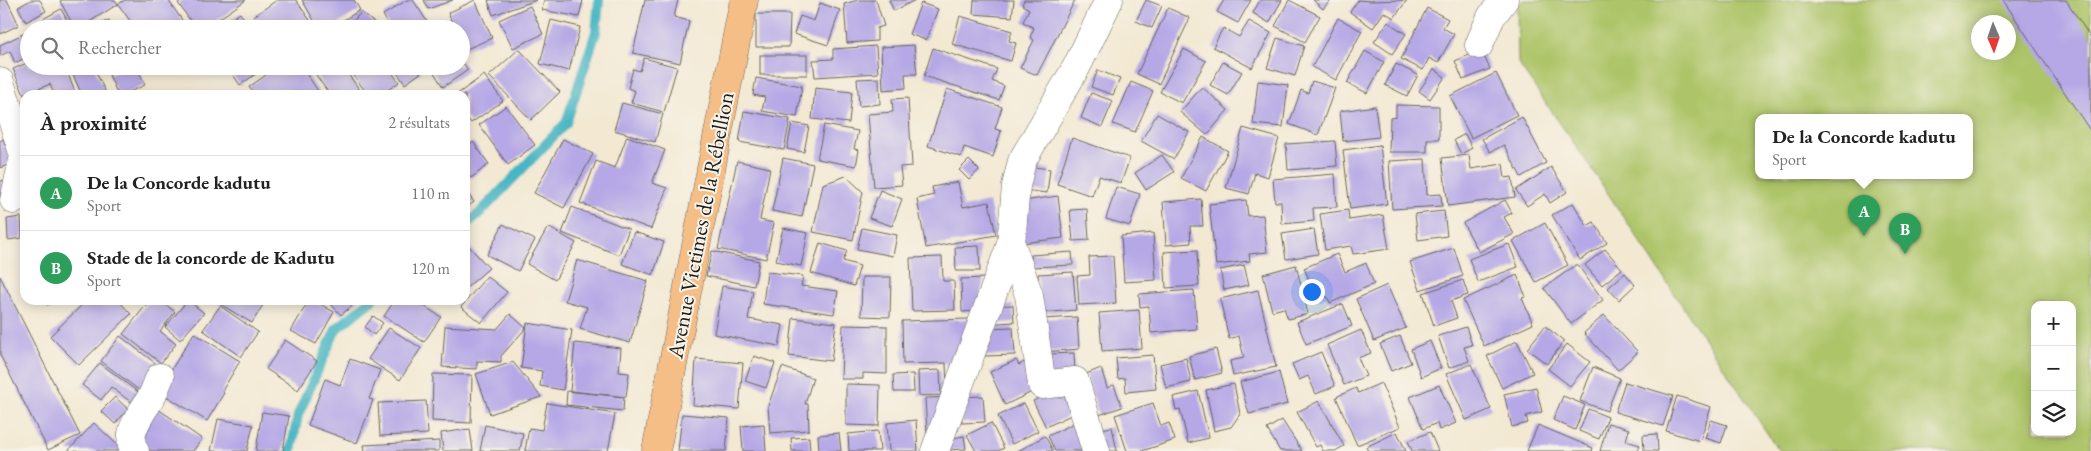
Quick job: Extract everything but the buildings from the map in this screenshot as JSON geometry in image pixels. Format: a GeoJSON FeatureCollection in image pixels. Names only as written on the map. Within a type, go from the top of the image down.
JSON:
{"type":"FeatureCollection","features":[{"type":"Feature","properties":{"kind":"highway","name":"Avenue Victimes de la Rébellion"},"geometry":{"type":"LineString","coordinates":[[656,451],[744,0]]}},
{"type":"Feature","properties":{"kind":"street"},"geometry":{"type":"LineString","coordinates":[[935,451],[1011,244],[1016,186],[1022,161],[1077,66],[1109,0]]}},
{"type":"Feature","properties":{"kind":"street"},"geometry":{"type":"LineString","coordinates":[[1479,45],[1492,17],[1504,0]]}},
{"type":"Feature","properties":{"kind":"street"},"geometry":{"type":"LineString","coordinates":[[0,82],[20,144]]}},
{"type":"Feature","properties":{"kind":"street"},"geometry":{"type":"LineString","coordinates":[[14,200],[20,174]]}},
{"type":"Feature","properties":{"kind":"street"},"geometry":{"type":"LineString","coordinates":[[1011,244],[1028,295],[1042,385],[1075,381],[1096,451]]}},
{"type":"Feature","properties":{"kind":"street"},"geometry":{"type":"LineString","coordinates":[[135,451],[132,447],[132,430],[154,393],[160,377]]}},
{"type":"Feature","properties":{"kind":"green space"},"geometry":{"type":"Polygon","coordinates":[[[1523,0],[2091,0],[2091,451],[1779,451],[1591,168],[1518,63],[1517,7],[1523,0]]]}},
{"type":"Feature","properties":{"kind":"waterway"},"geometry":{"type":"LineString","coordinates":[[470,221],[566,123],[596,32],[599,0]]}},
{"type":"Feature","properties":{"kind":"waterway"},"geometry":{"type":"LineString","coordinates":[[291,451],[298,415],[336,329],[366,305]]}},
{"type":"Feature","properties":{"kind":"place","name":"De la Concorde kadutu"},"geometry":{"type":"Point","coordinates":[1864,236]}},
{"type":"Feature","properties":{"kind":"place","name":"Stade de la concorde de Kadutu"},"geometry":{"type":"Point","coordinates":[1905,254]}}]}
